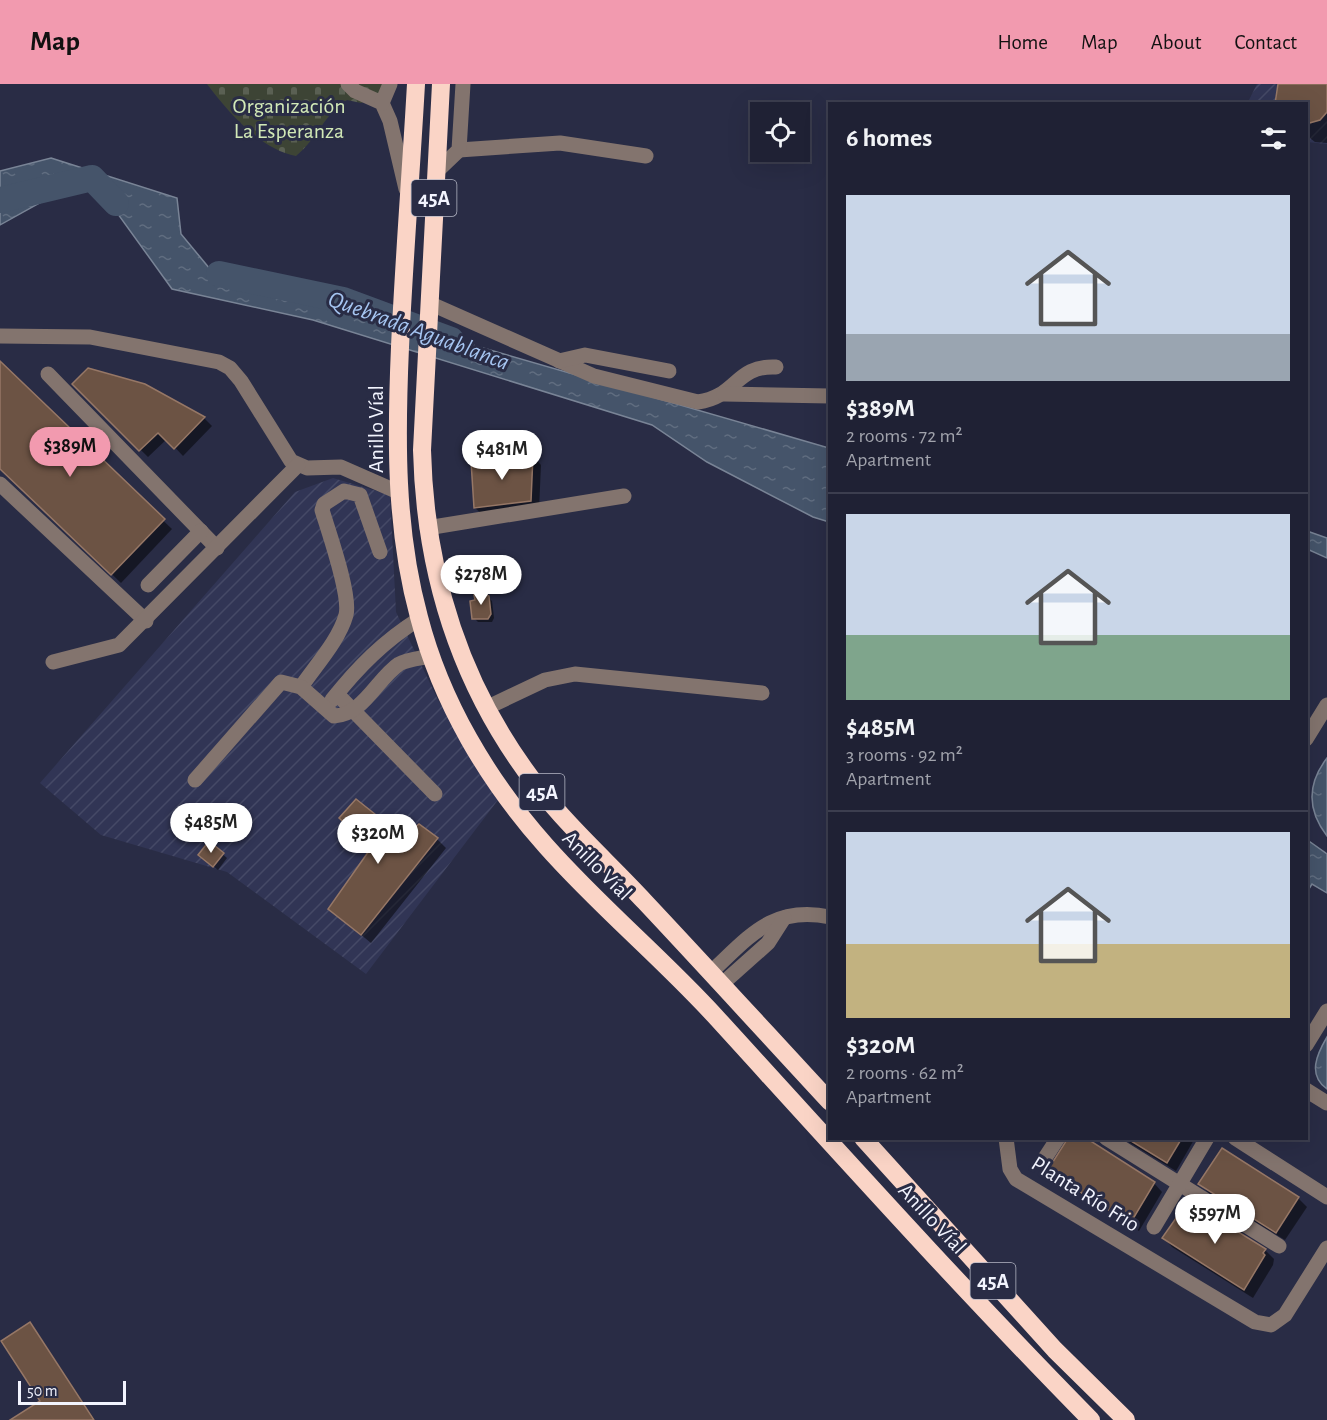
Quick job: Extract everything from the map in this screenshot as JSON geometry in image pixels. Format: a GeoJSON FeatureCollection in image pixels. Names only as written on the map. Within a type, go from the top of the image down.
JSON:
{"type":"FeatureCollection","features":[{"type":"Feature","properties":{"kind":"highway","name":"Anillo Víal"},"geometry":{"type":"LineString","coordinates":[[416,84],[402,301],[398,395],[398,492],[405,556],[419,619],[431,656],[445,691],[480,758],[501,790],[548,849],[697,996],[828,1137]]}},
{"type":"Feature","properties":{"kind":"highway","name":"Anillo Víal"},"geometry":{"type":"LineString","coordinates":[[441,84],[422,450],[427,528],[448,621],[486,708],[537,787],[828,1100]]}},
{"type":"Feature","properties":{"kind":"highway","name":"Anillo Víal"},"geometry":{"type":"LineString","coordinates":[[831,1140],[1091,1420]]}},
{"type":"Feature","properties":{"kind":"highway","name":"Anillo Víal"},"geometry":{"type":"LineString","coordinates":[[865,1140],[1055,1350],[1126,1420]]}},
{"type":"Feature","properties":{"kind":"lane"},"geometry":{"type":"LineString","coordinates":[[348,84],[355,91],[382,103],[390,122],[410,200]]}},
{"type":"Feature","properties":{"kind":"lane"},"geometry":{"type":"LineString","coordinates":[[382,103],[390,84]]}},
{"type":"Feature","properties":{"kind":"lane"},"geometry":{"type":"LineString","coordinates":[[459,150],[463,84]]}},
{"type":"Feature","properties":{"kind":"lane"},"geometry":{"type":"LineString","coordinates":[[436,172],[459,150],[560,143],[646,156]]}},
{"type":"Feature","properties":{"kind":"lane"},"geometry":{"type":"LineString","coordinates":[[428,307],[603,379],[698,402],[712,400],[723,394],[747,372],[759,366],[776,367]]}},
{"type":"Feature","properties":{"kind":"lane"},"geometry":{"type":"LineString","coordinates":[[0,336],[90,337],[219,362],[230,368],[241,381],[283,450],[297,465],[307,468],[342,467],[398,492]]}},
{"type":"Feature","properties":{"kind":"lane"},"geometry":{"type":"LineString","coordinates":[[559,361],[585,355],[669,371]]}},
{"type":"Feature","properties":{"kind":"lane"},"geometry":{"type":"LineString","coordinates":[[48,374],[217,548]]}},
{"type":"Feature","properties":{"kind":"lane"},"geometry":{"type":"LineString","coordinates":[[723,394],[828,396]]}},
{"type":"Feature","properties":{"kind":"lane"},"geometry":{"type":"LineString","coordinates":[[53,662],[119,645],[146,621],[297,465]]}},
{"type":"Feature","properties":{"kind":"lane"},"geometry":{"type":"LineString","coordinates":[[0,484],[146,621]]}},
{"type":"Feature","properties":{"kind":"lane"},"geometry":{"type":"LineString","coordinates":[[301,687],[340,628],[346,614],[346,598],[322,510],[324,504],[344,491],[360,495],[380,552]]}},
{"type":"Feature","properties":{"kind":"lane"},"geometry":{"type":"LineString","coordinates":[[427,528],[624,495]]}},
{"type":"Feature","properties":{"kind":"lane"},"geometry":{"type":"LineString","coordinates":[[148,585],[201,531]]}},
{"type":"Feature","properties":{"kind":"lane"},"geometry":{"type":"LineString","coordinates":[[325,709],[365,660],[396,633],[419,619]]}},
{"type":"Feature","properties":{"kind":"lane"},"geometry":{"type":"LineString","coordinates":[[195,780],[270,691],[281,682],[301,687],[334,716],[343,716],[353,711],[400,664],[431,656]]}},
{"type":"Feature","properties":{"kind":"lane"},"geometry":{"type":"LineString","coordinates":[[486,708],[545,680],[575,674],[762,693]]}},
{"type":"Feature","properties":{"kind":"lane"},"geometry":{"type":"LineString","coordinates":[[337,694],[435,794]]}},
{"type":"Feature","properties":{"kind":"lane"},"geometry":{"type":"LineString","coordinates":[[1308,735],[1327,705]]}},
{"type":"Feature","properties":{"kind":"lane"},"geometry":{"type":"LineString","coordinates":[[716,978],[768,943],[784,918],[814,914],[828,917]]}},
{"type":"Feature","properties":{"kind":"lane"},"geometry":{"type":"LineString","coordinates":[[1308,1042],[1327,1011]]}},
{"type":"Feature","properties":{"kind":"lane"},"geometry":{"type":"LineString","coordinates":[[1308,1091],[1327,1103]]}},
{"type":"Feature","properties":{"kind":"lane","name":"Planta Río Frio"},"geometry":{"type":"LineString","coordinates":[[1006,1140],[1010,1169],[1016,1179],[1255,1322],[1271,1325],[1285,1315],[1327,1248]]}},
{"type":"Feature","properties":{"kind":"lane"},"geometry":{"type":"LineString","coordinates":[[1043,1161],[1057,1140]]}},
{"type":"Feature","properties":{"kind":"lane"},"geometry":{"type":"LineString","coordinates":[[1109,1140],[1279,1246]]}},
{"type":"Feature","properties":{"kind":"lane"},"geometry":{"type":"LineString","coordinates":[[1154,1227],[1206,1140]]}},
{"type":"Feature","properties":{"kind":"lane"},"geometry":{"type":"LineString","coordinates":[[1238,1140],[1327,1197]]}},
{"type":"Feature","properties":{"kind":"shaded area"},"geometry":{"type":"Polygon","coordinates":[[[1257,84],[1327,84],[1327,144],[1308,142],[1308,102],[1248,102],[1257,84]]]}},
{"type":"Feature","properties":{"kind":"shaded area"},"geometry":{"type":"Polygon","coordinates":[[[333,478],[390,495],[396,612],[438,700],[501,796],[366,974],[227,872],[101,835],[40,783],[295,492],[333,478]]]}},
{"type":"Feature","properties":{"kind":"green space","name":"Organización La Esperanza"},"geometry":{"type":"Polygon","coordinates":[[[207,84],[387,84],[387,91],[361,103],[347,100],[339,105],[296,156],[270,146],[258,138],[235,118],[207,84]]]}},
{"type":"Feature","properties":{"kind":"water"},"geometry":{"type":"Polygon","coordinates":[[[51,158],[177,198],[181,234],[210,269],[828,448],[828,522],[813,517],[707,462],[652,425],[313,320],[172,289],[92,178],[79,181],[0,225],[0,171],[51,158]]]}},
{"type":"Feature","properties":{"kind":"water"},"geometry":{"type":"Polygon","coordinates":[[[1308,531],[1327,538],[1327,558],[1308,549],[1308,531]]]}},
{"type":"Feature","properties":{"kind":"water"},"geometry":{"type":"Polygon","coordinates":[[[1327,758],[1327,836],[1316,816],[1312,797],[1316,778],[1327,758]]]}},
{"type":"Feature","properties":{"kind":"water"},"geometry":{"type":"Polygon","coordinates":[[[1308,840],[1327,854],[1327,893],[1312,884],[1308,890],[1308,840]]]}},
{"type":"Feature","properties":{"kind":"water"},"geometry":{"type":"Polygon","coordinates":[[[1327,1037],[1327,1089],[1317,1077],[1316,1064],[1327,1037]]]}},
{"type":"Feature","properties":{"kind":"building"},"geometry":{"type":"Polygon","coordinates":[[[1278,84],[1327,84],[1327,112],[1320,120],[1308,123],[1308,102],[1275,102],[1278,84]]]}},
{"type":"Feature","properties":{"kind":"building"},"geometry":{"type":"Polygon","coordinates":[[[0,361],[165,519],[111,575],[0,469],[0,361]]]}},
{"type":"Feature","properties":{"kind":"building"},"geometry":{"type":"Polygon","coordinates":[[[88,368],[145,384],[205,417],[174,449],[158,433],[139,451],[72,384],[88,368]]]}},
{"type":"Feature","properties":{"kind":"building"},"geometry":{"type":"Polygon","coordinates":[[[533,455],[531,501],[474,508],[471,461],[533,455]]]}},
{"type":"Feature","properties":{"kind":"building"},"geometry":{"type":"Polygon","coordinates":[[[473,590],[489,596],[491,614],[488,619],[472,619],[470,601],[475,600],[473,590]]]}},
{"type":"Feature","properties":{"kind":"building"},"geometry":{"type":"Polygon","coordinates":[[[356,799],[395,830],[401,820],[410,831],[419,824],[438,838],[361,935],[328,909],[371,848],[339,818],[356,799]]]}},
{"type":"Feature","properties":{"kind":"building"},"geometry":{"type":"Polygon","coordinates":[[[209,841],[224,853],[213,867],[198,855],[209,841]]]}},
{"type":"Feature","properties":{"kind":"building"},"geometry":{"type":"Polygon","coordinates":[[[1067,1140],[1089,1140],[1155,1182],[1130,1224],[1047,1171],[1067,1140]]]}},
{"type":"Feature","properties":{"kind":"building"},"geometry":{"type":"Polygon","coordinates":[[[1129,1140],[1181,1140],[1167,1163],[1129,1140]]]}},
{"type":"Feature","properties":{"kind":"building"},"geometry":{"type":"Polygon","coordinates":[[[1222,1148],[1299,1197],[1276,1233],[1198,1184],[1222,1148]]]}},
{"type":"Feature","properties":{"kind":"building"},"geometry":{"type":"Polygon","coordinates":[[[1188,1201],[1266,1249],[1263,1253],[1265,1255],[1244,1290],[1162,1238],[1188,1201]]]}},
{"type":"Feature","properties":{"kind":"building"},"geometry":{"type":"Polygon","coordinates":[[[30,1322],[94,1420],[10,1420],[40,1401],[1,1341],[30,1322]]]}},
{"type":"Feature","properties":{"kind":"waterway","name":"Quebrada Aguablanca"},"geometry":{"type":"LineString","coordinates":[[0,200],[92,178],[116,203]]}},
{"type":"Feature","properties":{"kind":"waterway","name":"Quebrada Aguablanca"},"geometry":{"type":"LineString","coordinates":[[219,274],[343,300],[451,340]]}}]}
